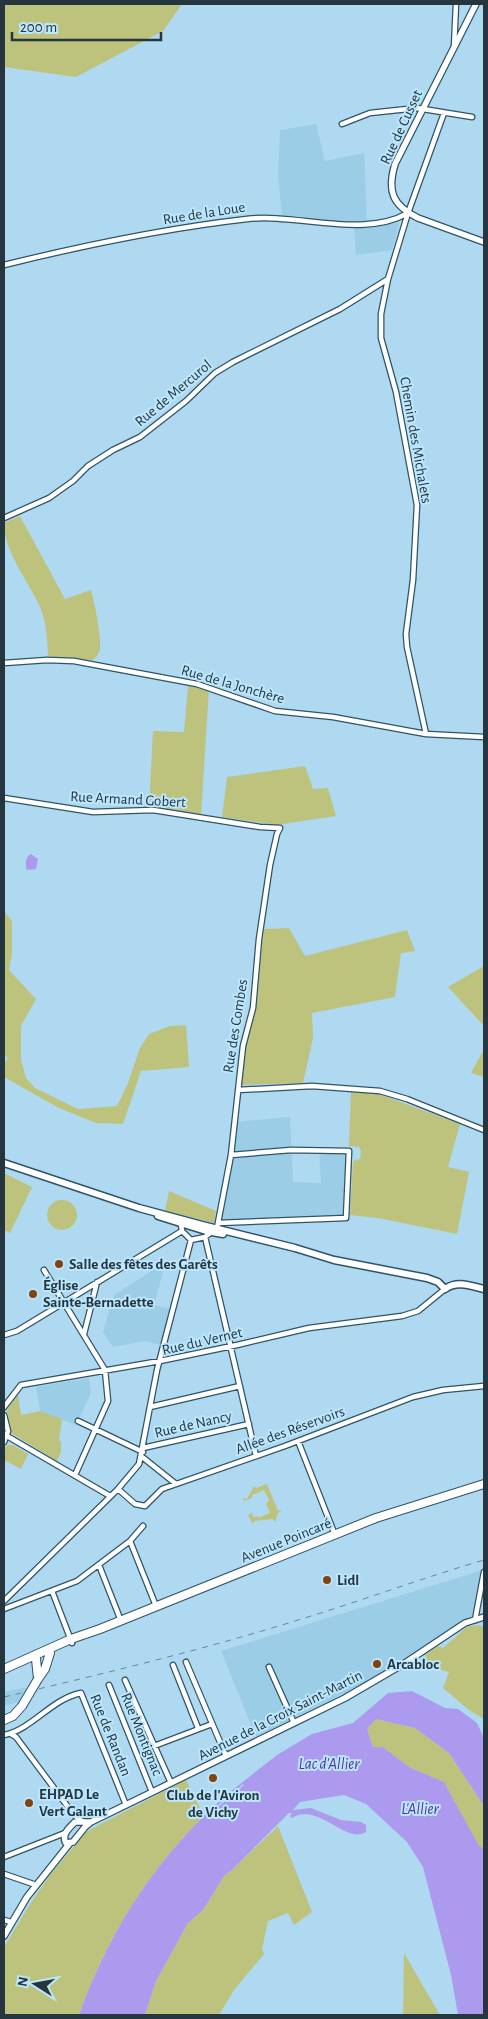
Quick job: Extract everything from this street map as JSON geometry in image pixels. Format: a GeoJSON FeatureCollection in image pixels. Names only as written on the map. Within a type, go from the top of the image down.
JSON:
{"type":"FeatureCollection","features":[{"type":"Feature","properties":{"kind":"main road"},"geometry":{"type":"LineString","coordinates":[[4,1163],[210,1230],[356,1265],[427,1278],[438,1282],[445,1289],[454,1284],[484,1289]]}},
{"type":"Feature","properties":{"kind":"main road"},"geometry":{"type":"LineString","coordinates":[[139,1208],[182,1227],[210,1230]]}},
{"type":"Feature","properties":{"kind":"main road","name":"Avenue Poincaré"},"geometry":{"type":"LineString","coordinates":[[47,1651],[399,1510],[484,1484]]}},
{"type":"Feature","properties":{"kind":"main road"},"geometry":{"type":"LineString","coordinates":[[4,1669],[36,1659],[47,1651]]}},
{"type":"Feature","properties":{"kind":"main road"},"geometry":{"type":"LineString","coordinates":[[4,1669],[47,1651]]}},
{"type":"Feature","properties":{"kind":"main road"},"geometry":{"type":"LineString","coordinates":[[4,1720],[13,1716],[22,1706],[45,1669],[47,1651]]}},
{"type":"Feature","properties":{"kind":"main road"},"geometry":{"type":"LineString","coordinates":[[36,1659],[38,1679]]}},
{"type":"Feature","properties":{"kind":"street"},"geometry":{"type":"LineString","coordinates":[[454,47],[456,4]]}},
{"type":"Feature","properties":{"kind":"street","name":"Rue de Cusset"},"geometry":{"type":"LineString","coordinates":[[476,4],[396,164],[391,187],[393,196],[399,206],[408,213],[484,242]]}},
{"type":"Feature","properties":{"kind":"street"},"geometry":{"type":"LineString","coordinates":[[342,124],[370,113],[423,108],[472,117]]}},
{"type":"Feature","properties":{"kind":"street","name":"Chemin des Michalets"},"geometry":{"type":"LineString","coordinates":[[426,734],[407,648],[406,634],[417,505],[402,415],[381,338],[380,326],[388,279],[408,213],[444,113]]}},
{"type":"Feature","properties":{"kind":"street","name":"Rue de la Loue"},"geometry":{"type":"LineString","coordinates":[[4,265],[158,233],[246,219],[268,217],[354,225],[398,219],[408,213]]}},
{"type":"Feature","properties":{"kind":"street","name":"Rue de Mercurol"},"geometry":{"type":"LineString","coordinates":[[4,518],[49,498],[73,481],[88,466],[113,450],[140,437],[186,401],[215,373],[233,362],[340,309],[388,279]]}},
{"type":"Feature","properties":{"kind":"street","name":"Rue de la Jonchère"},"geometry":{"type":"LineString","coordinates":[[4,663],[47,660],[74,661],[197,684],[275,711],[333,718],[426,734],[484,737]]}},
{"type":"Feature","properties":{"kind":"street","name":"Rue Armand Gobert"},"geometry":{"type":"LineString","coordinates":[[4,798],[92,812],[153,810],[260,827],[280,828]]}},
{"type":"Feature","properties":{"kind":"street","name":"Rue des Combes"},"geometry":{"type":"LineString","coordinates":[[210,1230],[231,1155],[243,1046],[253,1008],[259,940],[270,865],[280,828]]}},
{"type":"Feature","properties":{"kind":"street"},"geometry":{"type":"LineString","coordinates":[[238,1090],[312,1086],[380,1091],[407,1099],[484,1130]]}},
{"type":"Feature","properties":{"kind":"street"},"geometry":{"type":"LineString","coordinates":[[231,1155],[291,1150],[355,1151]]}},
{"type":"Feature","properties":{"kind":"street"},"geometry":{"type":"LineString","coordinates":[[4,1405],[21,1385],[160,1361],[191,1240],[210,1230],[346,1218],[349,1151]]}},
{"type":"Feature","properties":{"kind":"street"},"geometry":{"type":"LineString","coordinates":[[4,1335],[17,1331],[182,1227],[191,1240]]}},
{"type":"Feature","properties":{"kind":"street"},"geometry":{"type":"LineString","coordinates":[[210,1230],[230,1347],[256,1456]]}},
{"type":"Feature","properties":{"kind":"street"},"geometry":{"type":"LineString","coordinates":[[44,1270],[105,1370],[108,1401],[75,1475]]}},
{"type":"Feature","properties":{"kind":"street"},"geometry":{"type":"LineString","coordinates":[[84,1334],[96,1282]]}},
{"type":"Feature","properties":{"kind":"street","name":"Rue du Vernet"},"geometry":{"type":"LineString","coordinates":[[4,1601],[136,1470],[142,1452],[160,1361],[309,1328],[411,1313],[426,1306],[445,1289]]}},
{"type":"Feature","properties":{"kind":"street"},"geometry":{"type":"LineString","coordinates":[[150,1407],[240,1386]]}},
{"type":"Feature","properties":{"kind":"street","name":"Allée des Réservoirs"},"geometry":{"type":"LineString","coordinates":[[118,1489],[135,1504],[145,1506],[162,1489],[298,1441],[413,1397],[442,1390],[484,1386]]}},
{"type":"Feature","properties":{"kind":"street"},"geometry":{"type":"LineString","coordinates":[[4,1415],[8,1428],[4,1442]]}},
{"type":"Feature","properties":{"kind":"street"},"geometry":{"type":"LineString","coordinates":[[78,1420],[142,1452],[176,1484]]}},
{"type":"Feature","properties":{"kind":"street","name":"Rue de Nancy"},"geometry":{"type":"LineString","coordinates":[[142,1452],[249,1424]]}},
{"type":"Feature","properties":{"kind":"street"},"geometry":{"type":"LineString","coordinates":[[7,1436],[110,1496]]}},
{"type":"Feature","properties":{"kind":"street"},"geometry":{"type":"LineString","coordinates":[[298,1441],[334,1535]]}},
{"type":"Feature","properties":{"kind":"street"},"geometry":{"type":"LineString","coordinates":[[4,1609],[77,1581],[130,1541],[143,1526]]}},
{"type":"Feature","properties":{"kind":"street"},"geometry":{"type":"LineString","coordinates":[[130,1541],[156,1606]]}},
{"type":"Feature","properties":{"kind":"street"},"geometry":{"type":"LineString","coordinates":[[99,1565],[121,1621]]}},
{"type":"Feature","properties":{"kind":"street"},"geometry":{"type":"LineString","coordinates":[[475,1620],[484,1572]]}},
{"type":"Feature","properties":{"kind":"street"},"geometry":{"type":"LineString","coordinates":[[52,1591],[71,1641]]}},
{"type":"Feature","properties":{"kind":"street","name":"Avenue de la Croix Saint-Martin"},"geometry":{"type":"LineString","coordinates":[[83,1823],[91,1822],[372,1683],[465,1623],[484,1617]]}},
{"type":"Feature","properties":{"kind":"street"},"geometry":{"type":"LineString","coordinates":[[186,1662],[226,1756]]}},
{"type":"Feature","properties":{"kind":"street"},"geometry":{"type":"LineString","coordinates":[[173,1665],[198,1728]]}},
{"type":"Feature","properties":{"kind":"street"},"geometry":{"type":"LineString","coordinates":[[269,1667],[294,1723]]}},
{"type":"Feature","properties":{"kind":"street"},"geometry":{"type":"LineString","coordinates":[[125,1680],[171,1783]]}},
{"type":"Feature","properties":{"kind":"street","name":"Rue Montignac"},"geometry":{"type":"LineString","coordinates":[[109,1685],[152,1792]]}},
{"type":"Feature","properties":{"kind":"street","name":"Rue de Randan"},"geometry":{"type":"LineString","coordinates":[[4,1736],[11,1734],[62,1699],[81,1693],[126,1805]]}},
{"type":"Feature","properties":{"kind":"street"},"geometry":{"type":"LineString","coordinates":[[154,1746],[212,1724]]}},
{"type":"Feature","properties":{"kind":"street"},"geometry":{"type":"LineString","coordinates":[[11,1734],[16,1737],[74,1815],[83,1823]]}},
{"type":"Feature","properties":{"kind":"street"},"geometry":{"type":"LineString","coordinates":[[4,1857],[55,1838],[65,1833],[75,1822],[83,1823]]}},
{"type":"Feature","properties":{"kind":"street"},"geometry":{"type":"LineString","coordinates":[[4,1936],[11,1922],[36,1885],[83,1823]]}},
{"type":"Feature","properties":{"kind":"street"},"geometry":{"type":"LineString","coordinates":[[65,1833],[67,1842]]}},
{"type":"Feature","properties":{"kind":"street"},"geometry":{"type":"LineString","coordinates":[[55,1838],[67,1842]]}},
{"type":"Feature","properties":{"kind":"street"},"geometry":{"type":"LineString","coordinates":[[4,1874],[36,1885]]}},
{"type":"Feature","properties":{"kind":"street"},"geometry":{"type":"LineString","coordinates":[[4,1920],[11,1922]]}},
{"type":"Feature","properties":{"kind":"shaded area"},"geometry":{"type":"Polygon","coordinates":[[[316,124],[325,161],[364,153],[367,220],[398,216],[399,225],[392,250],[356,255],[354,223],[282,215],[278,175],[280,130],[316,124]]]}},
{"type":"Feature","properties":{"kind":"shaded area"},"geometry":{"type":"Polygon","coordinates":[[[290,1117],[293,1182],[321,1183],[319,1150],[349,1151],[346,1218],[218,1223],[235,1122],[290,1117]]]}},
{"type":"Feature","properties":{"kind":"shaded area"},"geometry":{"type":"Polygon","coordinates":[[[158,1267],[163,1272],[154,1305],[170,1309],[160,1345],[145,1341],[113,1347],[103,1332],[114,1295],[158,1267]]]}},
{"type":"Feature","properties":{"kind":"shaded area"},"geometry":{"type":"Polygon","coordinates":[[[89,1378],[91,1393],[76,1425],[40,1411],[36,1387],[89,1378]]]}},
{"type":"Feature","properties":{"kind":"shaded area"},"geometry":{"type":"Polygon","coordinates":[[[483,1570],[475,1613],[390,1668],[347,1692],[256,1737],[221,1651],[483,1570]]]}},
{"type":"Feature","properties":{"kind":"shaded area"},"geometry":{"type":"Polygon","coordinates":[[[29,1687],[19,1702],[4,1706],[4,1692],[29,1687]]]}},
{"type":"Feature","properties":{"kind":"green space"},"geometry":{"type":"Polygon","coordinates":[[[4,4],[182,4],[163,31],[76,77],[4,67],[4,4]]]}},
{"type":"Feature","properties":{"kind":"green space"},"geometry":{"type":"Polygon","coordinates":[[[20,516],[65,599],[91,590],[100,637],[100,649],[99,653],[91,661],[48,656],[42,613],[17,566],[5,534],[4,523],[20,516]]]}},
{"type":"Feature","properties":{"kind":"green space"},"geometry":{"type":"Polygon","coordinates":[[[188,686],[209,689],[201,815],[149,807],[153,731],[184,732],[188,686]]]}},
{"type":"Feature","properties":{"kind":"green space"},"geometry":{"type":"Polygon","coordinates":[[[305,766],[313,789],[328,788],[336,816],[276,825],[222,817],[227,777],[305,766]]]}},
{"type":"Feature","properties":{"kind":"green space"},"geometry":{"type":"Polygon","coordinates":[[[4,911],[12,921],[12,954],[9,970],[36,999],[21,1026],[21,1060],[26,1078],[35,1088],[78,1109],[117,1106],[128,1083],[140,1048],[149,1034],[170,1026],[186,1025],[189,1067],[141,1071],[123,1124],[96,1123],[59,1108],[4,1077],[4,1064],[8,1058],[4,1055],[4,911]]]}},
{"type":"Feature","properties":{"kind":"green space"},"geometry":{"type":"Polygon","coordinates":[[[289,928],[305,956],[407,930],[415,951],[401,953],[395,997],[312,1013],[313,1038],[303,1083],[241,1085],[264,929],[289,928]]]}},
{"type":"Feature","properties":{"kind":"green space"},"geometry":{"type":"Polygon","coordinates":[[[484,966],[484,1026],[448,987],[484,966]]]}},
{"type":"Feature","properties":{"kind":"green space"},"geometry":{"type":"Polygon","coordinates":[[[484,1049],[484,1077],[471,1073],[484,1049]]]}},
{"type":"Feature","properties":{"kind":"green space"},"geometry":{"type":"Polygon","coordinates":[[[351,1092],[379,1094],[460,1124],[448,1167],[469,1172],[457,1234],[378,1218],[350,1215],[353,1161],[360,1159],[361,1151],[359,1147],[349,1146],[351,1092]]]}},
{"type":"Feature","properties":{"kind":"green space"},"geometry":{"type":"Polygon","coordinates":[[[4,1173],[32,1187],[10,1233],[4,1230],[4,1173]]]}},
{"type":"Feature","properties":{"kind":"green space"},"geometry":{"type":"Polygon","coordinates":[[[169,1191],[216,1211],[214,1223],[165,1211],[169,1191]]]}},
{"type":"Feature","properties":{"kind":"green space"},"geometry":{"type":"Polygon","coordinates":[[[62,1200],[73,1204],[77,1215],[73,1226],[62,1230],[51,1226],[47,1215],[51,1204],[62,1200]]]}},
{"type":"Feature","properties":{"kind":"green space"},"geometry":{"type":"Polygon","coordinates":[[[18,1395],[21,1415],[40,1411],[62,1419],[59,1440],[61,1442],[61,1452],[57,1461],[11,1433],[7,1410],[18,1395]]]}},
{"type":"Feature","properties":{"kind":"green space"},"geometry":{"type":"Polygon","coordinates":[[[7,1445],[13,1445],[28,1454],[21,1469],[4,1460],[4,1450],[7,1445]]]}},
{"type":"Feature","properties":{"kind":"green space"},"geometry":{"type":"Polygon","coordinates":[[[267,1484],[278,1511],[283,1510],[278,1513],[275,1522],[273,1519],[254,1521],[253,1524],[248,1515],[252,1513],[253,1517],[257,1516],[258,1518],[270,1513],[266,1504],[269,1500],[264,1490],[252,1495],[252,1498],[244,1501],[243,1498],[247,1499],[254,1486],[256,1488],[267,1484]]]}},
{"type":"Feature","properties":{"kind":"green space"},"geometry":{"type":"Polygon","coordinates":[[[478,1625],[484,1627],[484,1719],[469,1710],[443,1688],[449,1672],[426,1666],[425,1655],[438,1646],[443,1648],[467,1627],[478,1625]]]}},
{"type":"Feature","properties":{"kind":"green space"},"geometry":{"type":"Polygon","coordinates":[[[376,1719],[415,1728],[449,1753],[484,1806],[484,1849],[479,1847],[444,1782],[409,1767],[383,1747],[373,1747],[367,1729],[376,1719]]]}},
{"type":"Feature","properties":{"kind":"green space"},"geometry":{"type":"Polygon","coordinates":[[[186,1780],[204,1816],[164,1860],[130,1908],[102,1960],[79,2015],[4,2015],[4,1947],[51,1874],[85,1833],[186,1780]]]}},
{"type":"Feature","properties":{"kind":"green space"},"geometry":{"type":"Polygon","coordinates":[[[278,1826],[312,1912],[294,1925],[288,1913],[268,1921],[262,1949],[264,1954],[234,1990],[219,2015],[145,2015],[156,1981],[188,1923],[203,1910],[224,1876],[278,1826]]]}},
{"type":"Feature","properties":{"kind":"green space"},"geometry":{"type":"Polygon","coordinates":[[[404,1953],[440,2015],[403,2015],[404,1953]]]}},
{"type":"Feature","properties":{"kind":"water"},"geometry":{"type":"Polygon","coordinates":[[[31,854],[38,859],[36,869],[27,870],[26,861],[31,854]]]}},
{"type":"Feature","properties":{"kind":"water"},"geometry":{"type":"Polygon","coordinates":[[[412,1691],[445,1708],[458,1709],[477,1723],[484,1738],[484,1806],[449,1753],[415,1728],[376,1719],[367,1729],[373,1747],[383,1747],[409,1767],[444,1782],[479,1846],[484,1849],[484,2015],[458,2015],[451,1975],[423,1867],[407,1842],[366,1804],[344,1795],[300,1802],[293,1810],[311,1808],[341,1820],[361,1822],[366,1825],[366,1832],[350,1833],[321,1818],[302,1814],[292,1818],[290,1816],[292,1813],[289,1813],[224,1876],[203,1910],[188,1923],[156,1981],[145,2015],[79,2015],[91,1983],[106,1952],[139,1894],[180,1841],[204,1816],[229,1793],[230,1795],[217,1808],[244,1785],[232,1794],[230,1792],[277,1755],[312,1734],[353,1723],[388,1693],[412,1691]]]}},
{"type":"Feature","properties":{"kind":"railway"},"geometry":{"type":"LineString","coordinates":[[4,1697],[235,1639],[484,1560]]}},
{"type":"Feature","properties":{"kind":"place","name":"Salle des fêtes des Garêts"},"geometry":{"type":"Point","coordinates":[59,1264]}},
{"type":"Feature","properties":{"kind":"place","name":"Église Sainte-Bernadette"},"geometry":{"type":"Point","coordinates":[33,1294]}},
{"type":"Feature","properties":{"kind":"place","name":"Lidl"},"geometry":{"type":"Point","coordinates":[327,1580]}},
{"type":"Feature","properties":{"kind":"place","name":"Arcabloc"},"geometry":{"type":"Point","coordinates":[377,1664]}},
{"type":"Feature","properties":{"kind":"place","name":"Club de l'Aviron de Vichy"},"geometry":{"type":"Point","coordinates":[213,1778]}},
{"type":"Feature","properties":{"kind":"place","name":"EHPAD Le Vert Galant"},"geometry":{"type":"Point","coordinates":[29,1803]}},
{"type":"Feature","properties":{"kind":"water label","name":"Lac d'Allier"},"geometry":{"type":"Point","coordinates":[329,1763]}},
{"type":"Feature","properties":{"kind":"water label","name":"L'Allier"},"geometry":{"type":"Point","coordinates":[420,1808]}}]}
